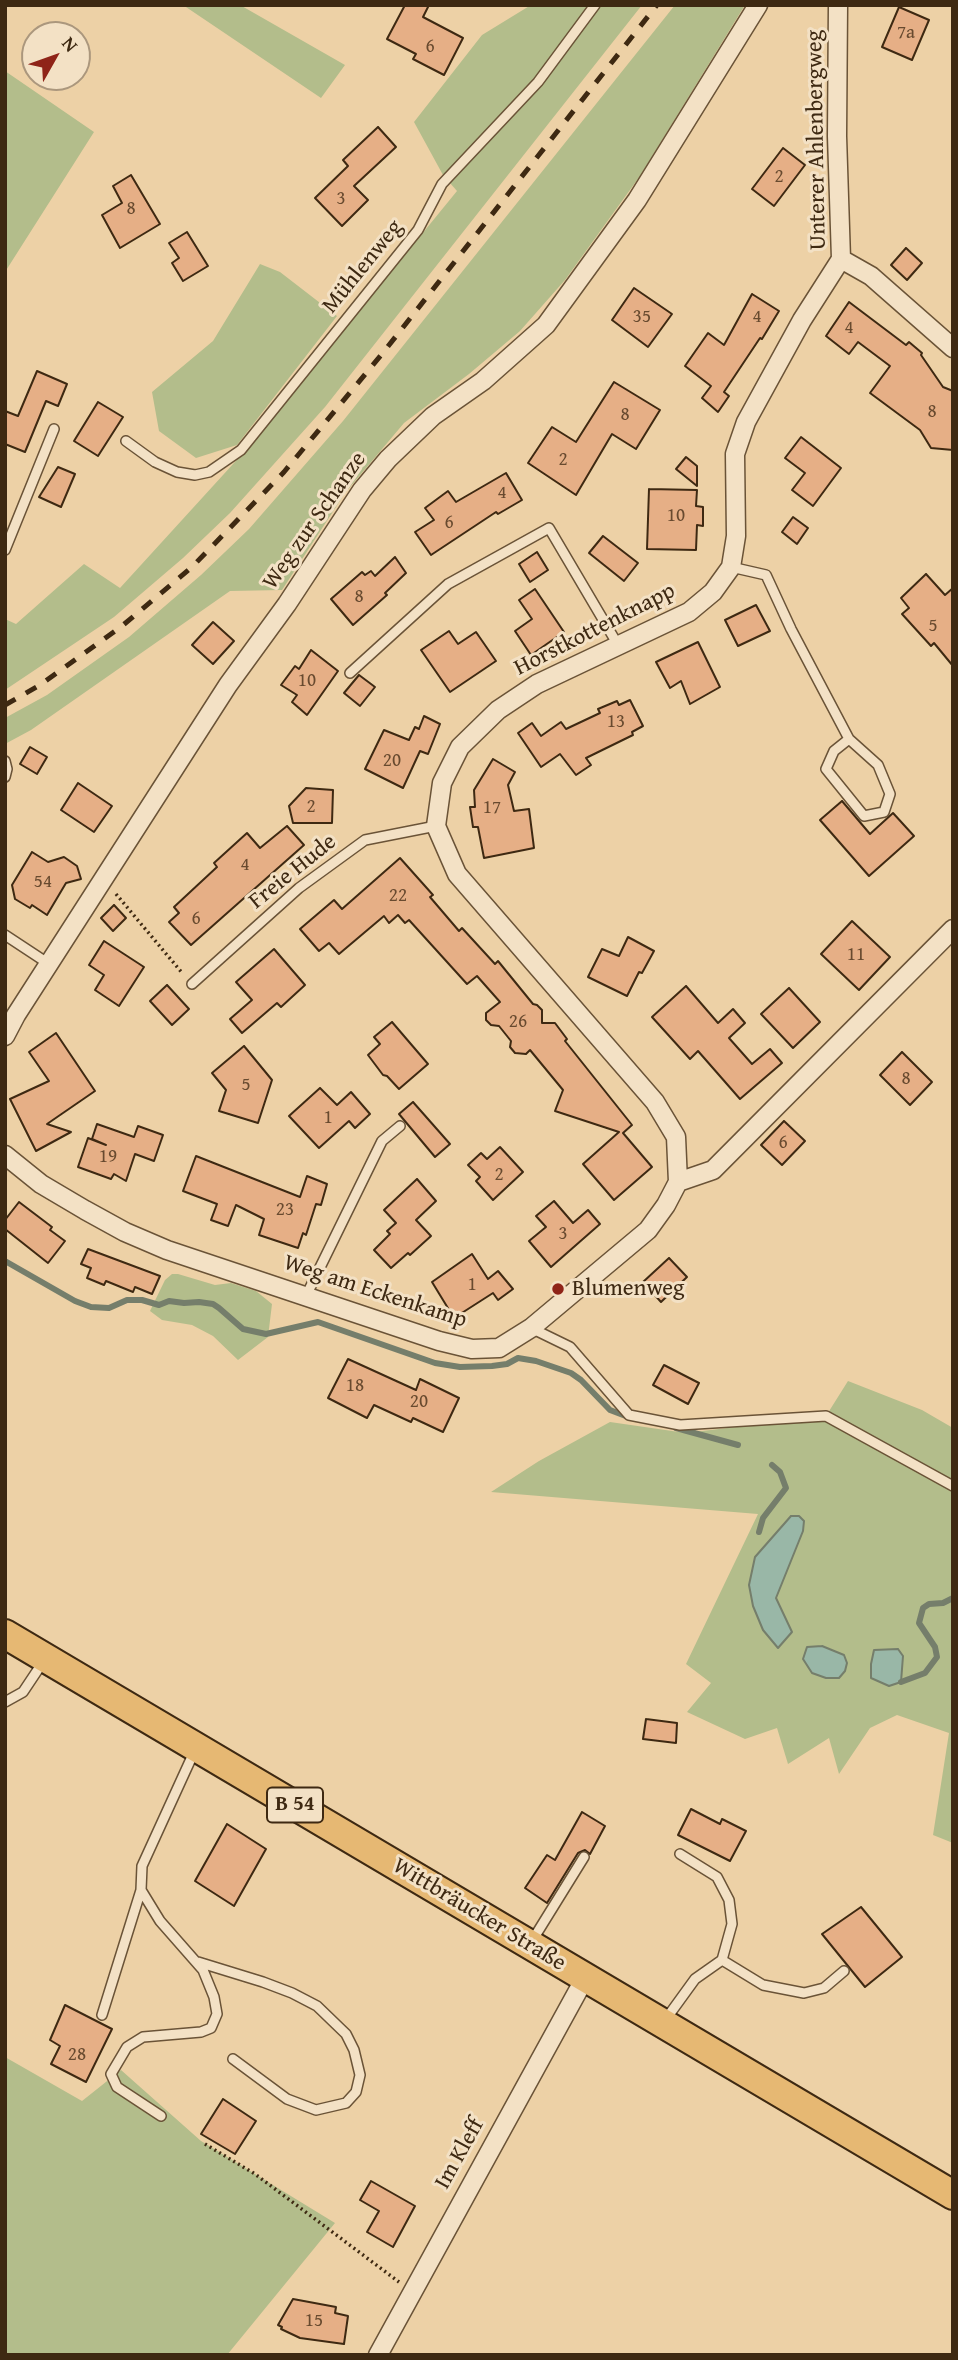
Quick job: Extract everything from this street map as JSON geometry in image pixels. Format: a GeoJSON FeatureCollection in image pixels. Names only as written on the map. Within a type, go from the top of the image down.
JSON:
{"type":"FeatureCollection","features":[{"type":"Feature","properties":{"kind":"main road","name":"Wittbräucker Straße"},"geometry":{"type":"LineString","coordinates":[[5,1634],[953,2195]]}},
{"type":"Feature","properties":{"kind":"street","name":"Weg zur Schanze"},"geometry":{"type":"LineString","coordinates":[[5,1036],[228,685],[287,604],[362,489],[388,459],[433,416],[483,381],[546,325],[637,200],[758,5]]}},
{"type":"Feature","properties":{"kind":"street","name":"Unterer Ahlenbergweg"},"geometry":{"type":"LineString","coordinates":[[838,5],[837,136],[841,259],[870,276],[953,348]]}},
{"type":"Feature","properties":{"kind":"street","name":"Horstkottenknapp"},"geometry":{"type":"LineString","coordinates":[[436,826],[442,783],[460,747],[498,710],[537,684],[689,612],[713,593],[731,567],[736,536],[735,454],[746,422],[802,320],[841,259]]}},
{"type":"Feature","properties":{"kind":"street"},"geometry":{"type":"LineString","coordinates":[[436,826],[457,874],[656,1102],[676,1137],[678,1182],[648,1230],[531,1328]]}},
{"type":"Feature","properties":{"kind":"street"},"geometry":{"type":"LineString","coordinates":[[678,1182],[713,1170],[953,929]]}},
{"type":"Feature","properties":{"kind":"street","name":"Weg am Eckenkamp"},"geometry":{"type":"LineString","coordinates":[[5,1155],[41,1184],[125,1232],[167,1250],[439,1341],[472,1349],[499,1348],[531,1328]]}},
{"type":"Feature","properties":{"kind":"street","name":"Im Kleff"},"geometry":{"type":"LineString","coordinates":[[378,2355],[584,1978]]}},
{"type":"Feature","properties":{"kind":"lane","name":"Mühlenweg"},"geometry":{"type":"LineString","coordinates":[[126,440],[155,461],[177,472],[195,475],[209,472],[241,450],[418,230],[442,184],[538,82],[595,5]]}},
{"type":"Feature","properties":{"kind":"lane"},"geometry":{"type":"LineString","coordinates":[[5,550],[54,429]]}},
{"type":"Feature","properties":{"kind":"lane"},"geometry":{"type":"LineString","coordinates":[[350,673],[448,584],[549,528],[618,645]]}},
{"type":"Feature","properties":{"kind":"lane"},"geometry":{"type":"LineString","coordinates":[[731,567],[766,575],[849,739],[878,765],[890,794],[884,812],[864,816],[826,769],[834,751],[849,739]]}},
{"type":"Feature","properties":{"kind":"lane"},"geometry":{"type":"LineString","coordinates":[[5,761],[5,777]]}},
{"type":"Feature","properties":{"kind":"lane","name":"Freie Hude"},"geometry":{"type":"LineString","coordinates":[[192,984],[299,888],[365,840],[436,826]]}},
{"type":"Feature","properties":{"kind":"lane"},"geometry":{"type":"LineString","coordinates":[[5,935],[49,964]]}},
{"type":"Feature","properties":{"kind":"lane"},"geometry":{"type":"LineString","coordinates":[[306,1297],[382,1142],[400,1126]]}},
{"type":"Feature","properties":{"kind":"lane"},"geometry":{"type":"LineString","coordinates":[[531,1328],[570,1348],[629,1415],[680,1425],[826,1416],[953,1486]]}},
{"type":"Feature","properties":{"kind":"lane"},"geometry":{"type":"LineString","coordinates":[[5,1702],[23,1692],[46,1658]]}},
{"type":"Feature","properties":{"kind":"lane"},"geometry":{"type":"LineString","coordinates":[[102,2015],[141,1890],[142,1866],[197,1746]]}},
{"type":"Feature","properties":{"kind":"lane"},"geometry":{"type":"LineString","coordinates":[[663,2023],[695,1979],[722,1960],[732,1924],[729,1900],[717,1877],[680,1854]]}},
{"type":"Feature","properties":{"kind":"lane"},"geometry":{"type":"LineString","coordinates":[[529,1945],[584,1857]]}},
{"type":"Feature","properties":{"kind":"lane"},"geometry":{"type":"LineString","coordinates":[[141,1890],[160,1922],[198,1962],[214,1997],[217,2014],[211,2028],[201,2032],[143,2037],[127,2047],[111,2074],[117,2087],[161,2116]]}},
{"type":"Feature","properties":{"kind":"lane"},"geometry":{"type":"LineString","coordinates":[[722,1960],[763,1985],[804,1993],[824,1988],[844,1970]]}},
{"type":"Feature","properties":{"kind":"lane"},"geometry":{"type":"LineString","coordinates":[[198,1962],[263,1982],[317,2006],[346,2034],[354,2050],[360,2075],[356,2092],[346,2103],[316,2110],[288,2099],[233,2059]]}},
{"type":"Feature","properties":{"kind":"path"},"geometry":{"type":"LineString","coordinates":[[103,879],[192,984]]}},
{"type":"Feature","properties":{"kind":"path"},"geometry":{"type":"LineString","coordinates":[[205,2144],[266,2182],[412,2292]]}},
{"type":"Feature","properties":{"kind":"green space"},"geometry":{"type":"Polygon","coordinates":[[[183,5],[240,5],[345,65],[321,98],[183,5]]]}},
{"type":"Feature","properties":{"kind":"green space"},"geometry":{"type":"Polygon","coordinates":[[[531,5],[642,5],[325,407],[230,513],[183,558],[114,617],[5,690],[5,619],[16,624],[84,564],[120,588],[244,452],[457,191],[443,175],[414,122],[482,35],[531,5]]]}},
{"type":"Feature","properties":{"kind":"green space"},"geometry":{"type":"Polygon","coordinates":[[[675,5],[745,5],[640,176],[565,280],[520,331],[404,423],[345,493],[282,590],[230,591],[31,730],[5,744],[5,718],[47,695],[129,637],[249,529],[343,421],[675,5]]]}},
{"type":"Feature","properties":{"kind":"green space"},"geometry":{"type":"Polygon","coordinates":[[[5,71],[21,82],[21,91],[34,91],[94,132],[5,272],[5,71]]]}},
{"type":"Feature","properties":{"kind":"green space"},"geometry":{"type":"Polygon","coordinates":[[[260,264],[280,272],[337,316],[237,445],[196,458],[159,431],[152,392],[213,341],[260,264]]]}},
{"type":"Feature","properties":{"kind":"green space"},"geometry":{"type":"Polygon","coordinates":[[[172,1274],[215,1285],[231,1283],[256,1291],[272,1304],[268,1337],[238,1360],[213,1336],[192,1325],[162,1320],[150,1311],[165,1280],[172,1274]]]}},
{"type":"Feature","properties":{"kind":"green space"},"geometry":{"type":"Polygon","coordinates":[[[848,1381],[922,1410],[953,1428],[953,1843],[933,1835],[949,1733],[897,1715],[870,1728],[839,1774],[829,1738],[788,1764],[777,1728],[745,1739],[687,1712],[711,1683],[686,1664],[758,1514],[491,1492],[539,1461],[610,1422],[686,1433],[826,1416],[848,1381]]]}},
{"type":"Feature","properties":{"kind":"green space"},"geometry":{"type":"Polygon","coordinates":[[[5,2057],[82,2101],[121,2070],[201,2141],[335,2223],[227,2355],[5,2355],[5,2057]]]}},
{"type":"Feature","properties":{"kind":"shaded area"},"geometry":{"type":"Polygon","coordinates":[[[791,1516],[799,1516],[804,1521],[803,1531],[776,1598],[792,1632],[778,1648],[763,1630],[753,1606],[749,1585],[755,1557],[791,1516]]]}},
{"type":"Feature","properties":{"kind":"shaded area"},"geometry":{"type":"Polygon","coordinates":[[[822,1646],[844,1655],[847,1663],[839,1678],[826,1678],[812,1673],[803,1659],[807,1647],[822,1646]]]}},
{"type":"Feature","properties":{"kind":"shaded area"},"geometry":{"type":"Polygon","coordinates":[[[898,1649],[903,1656],[901,1682],[889,1686],[871,1678],[874,1650],[898,1649]]]}},
{"type":"Feature","properties":{"kind":"building"},"geometry":{"type":"Polygon","coordinates":[[[405,5],[429,5],[423,17],[463,38],[444,75],[413,59],[416,54],[387,39],[405,5]]]}},
{"type":"Feature","properties":{"kind":"building"},"geometry":{"type":"Polygon","coordinates":[[[899,7],[929,20],[912,60],[882,47],[899,7]]]}},
{"type":"Feature","properties":{"kind":"building"},"geometry":{"type":"Polygon","coordinates":[[[378,127],[396,147],[354,186],[368,200],[342,226],[315,198],[348,166],[343,160],[378,127]]]}},
{"type":"Feature","properties":{"kind":"building"},"geometry":{"type":"Polygon","coordinates":[[[783,148],[805,165],[774,206],[752,189],[783,148]]]}},
{"type":"Feature","properties":{"kind":"building"},"geometry":{"type":"Polygon","coordinates":[[[131,175],[160,224],[120,248],[102,215],[122,203],[113,186],[131,175]]]}},
{"type":"Feature","properties":{"kind":"building"},"geometry":{"type":"Polygon","coordinates":[[[187,232],[208,266],[183,281],[172,263],[179,258],[169,243],[187,232]]]}},
{"type":"Feature","properties":{"kind":"building"},"geometry":{"type":"Polygon","coordinates":[[[906,248],[922,263],[907,280],[891,265],[906,248]]]}},
{"type":"Feature","properties":{"kind":"building"},"geometry":{"type":"Polygon","coordinates":[[[634,288],[672,314],[648,347],[612,320],[634,288]]]}},
{"type":"Feature","properties":{"kind":"building"},"geometry":{"type":"Polygon","coordinates":[[[752,294],[779,311],[724,392],[729,396],[718,412],[702,398],[711,386],[685,366],[708,333],[724,345],[752,294]]]}},
{"type":"Feature","properties":{"kind":"building"},"geometry":{"type":"Polygon","coordinates":[[[849,302],[906,345],[909,342],[922,353],[943,387],[953,391],[953,450],[931,448],[920,430],[870,393],[890,366],[858,342],[849,354],[826,336],[849,302]]]}},
{"type":"Feature","properties":{"kind":"building"},"geometry":{"type":"Polygon","coordinates":[[[37,371],[67,384],[58,406],[46,401],[25,452],[5,444],[5,411],[18,416],[37,371]]]}},
{"type":"Feature","properties":{"kind":"building"},"geometry":{"type":"Polygon","coordinates":[[[614,382],[660,410],[636,449],[612,434],[576,495],[528,463],[552,427],[576,442],[614,382]]]}},
{"type":"Feature","properties":{"kind":"building"},"geometry":{"type":"Polygon","coordinates":[[[98,402],[123,417],[98,456],[74,441],[98,402]]]}},
{"type":"Feature","properties":{"kind":"building"},"geometry":{"type":"Polygon","coordinates":[[[801,437],[841,468],[813,506],[792,490],[805,473],[785,458],[801,437]]]}},
{"type":"Feature","properties":{"kind":"building"},"geometry":{"type":"Polygon","coordinates":[[[686,457],[697,466],[697,486],[676,469],[686,457]]]}},
{"type":"Feature","properties":{"kind":"building"},"geometry":{"type":"Polygon","coordinates":[[[58,467],[75,474],[61,507],[39,497],[58,467]]]}},
{"type":"Feature","properties":{"kind":"building"},"geometry":{"type":"Polygon","coordinates":[[[506,473],[522,500],[498,514],[496,512],[431,555],[415,532],[434,520],[425,508],[448,491],[456,502],[506,473]]]}},
{"type":"Feature","properties":{"kind":"building"},"geometry":{"type":"Polygon","coordinates":[[[649,489],[697,490],[696,506],[703,507],[703,526],[697,525],[696,550],[647,549],[649,489]]]}},
{"type":"Feature","properties":{"kind":"building"},"geometry":{"type":"Polygon","coordinates":[[[793,517],[808,528],[797,544],[782,532],[793,517]]]}},
{"type":"Feature","properties":{"kind":"building"},"geometry":{"type":"Polygon","coordinates":[[[603,536],[638,563],[624,581],[589,553],[603,536]]]}},
{"type":"Feature","properties":{"kind":"building"},"geometry":{"type":"Polygon","coordinates":[[[537,552],[548,570],[530,582],[519,564],[537,552]]]}},
{"type":"Feature","properties":{"kind":"building"},"geometry":{"type":"Polygon","coordinates":[[[395,557],[406,573],[385,593],[387,595],[353,625],[331,599],[362,572],[365,575],[371,571],[375,576],[395,557]]]}},
{"type":"Feature","properties":{"kind":"building"},"geometry":{"type":"Polygon","coordinates":[[[926,574],[945,595],[953,588],[953,666],[934,643],[931,646],[902,614],[909,608],[901,598],[926,574]]]}},
{"type":"Feature","properties":{"kind":"building"},"geometry":{"type":"Polygon","coordinates":[[[535,589],[564,632],[531,655],[515,631],[532,619],[519,600],[535,589]]]}},
{"type":"Feature","properties":{"kind":"building"},"geometry":{"type":"Polygon","coordinates":[[[756,605],[770,631],[738,646],[725,620],[756,605]]]}},
{"type":"Feature","properties":{"kind":"building"},"geometry":{"type":"Polygon","coordinates":[[[213,622],[234,641],[213,664],[192,645],[213,622]]]}},
{"type":"Feature","properties":{"kind":"building"},"geometry":{"type":"Polygon","coordinates":[[[449,631],[458,644],[476,632],[496,661],[450,692],[421,650],[449,631]]]}},
{"type":"Feature","properties":{"kind":"building"},"geometry":{"type":"Polygon","coordinates":[[[698,642],[720,687],[690,704],[681,681],[670,688],[656,662],[698,642]]]}},
{"type":"Feature","properties":{"kind":"building"},"geometry":{"type":"Polygon","coordinates":[[[311,650],[338,671],[307,715],[292,702],[297,695],[281,685],[295,666],[299,669],[311,650]]]}},
{"type":"Feature","properties":{"kind":"building"},"geometry":{"type":"Polygon","coordinates":[[[359,675],[375,687],[360,706],[344,693],[359,675]]]}},
{"type":"Feature","properties":{"kind":"building"},"geometry":{"type":"Polygon","coordinates":[[[630,700],[643,726],[632,732],[633,735],[586,758],[591,765],[576,775],[560,754],[541,767],[518,733],[532,723],[541,736],[561,722],[566,729],[600,713],[598,709],[617,701],[619,705],[630,700]]]}},
{"type":"Feature","properties":{"kind":"building"},"geometry":{"type":"Polygon","coordinates":[[[424,716],[440,724],[428,754],[420,751],[403,788],[365,769],[384,730],[409,740],[415,727],[419,729],[424,716]]]}},
{"type":"Feature","properties":{"kind":"building"},"geometry":{"type":"Polygon","coordinates":[[[30,747],[47,757],[37,774],[20,764],[30,747]]]}},
{"type":"Feature","properties":{"kind":"building"},"geometry":{"type":"Polygon","coordinates":[[[493,759],[515,772],[508,785],[514,811],[529,809],[534,848],[484,858],[478,827],[473,827],[470,807],[475,807],[474,790],[493,759]]]}},
{"type":"Feature","properties":{"kind":"building"},"geometry":{"type":"Polygon","coordinates":[[[78,783],[112,806],[94,832],[61,810],[78,783]]]}},
{"type":"Feature","properties":{"kind":"building"},"geometry":{"type":"Polygon","coordinates":[[[306,788],[333,790],[332,823],[293,823],[289,806],[306,788]]]}},
{"type":"Feature","properties":{"kind":"building"},"geometry":{"type":"Polygon","coordinates":[[[842,801],[870,834],[893,813],[914,836],[869,876],[820,820],[842,801]]]}},
{"type":"Feature","properties":{"kind":"building"},"geometry":{"type":"Polygon","coordinates":[[[287,826],[304,845],[191,945],[169,922],[179,913],[174,907],[217,867],[214,863],[247,833],[260,848],[287,826]]]}},
{"type":"Feature","properties":{"kind":"building"},"geometry":{"type":"Polygon","coordinates":[[[32,852],[48,862],[64,857],[77,866],[81,879],[66,883],[47,915],[32,905],[30,908],[15,899],[12,885],[32,852]]]}},
{"type":"Feature","properties":{"kind":"building"},"geometry":{"type":"Polygon","coordinates":[[[400,858],[433,895],[430,897],[459,931],[462,928],[495,964],[498,961],[533,1004],[542,1010],[542,1023],[555,1023],[567,1039],[565,1041],[632,1125],[623,1133],[652,1167],[614,1200],[583,1164],[619,1132],[555,1111],[563,1090],[530,1050],[526,1054],[515,1053],[510,1047],[511,1041],[499,1026],[491,1025],[486,1020],[486,1013],[500,1002],[477,976],[467,984],[409,920],[405,923],[398,915],[389,923],[384,916],[339,954],[329,943],[319,951],[300,929],[334,900],[342,909],[400,858]]]}},
{"type":"Feature","properties":{"kind":"building"},"geometry":{"type":"Polygon","coordinates":[[[114,905],[126,918],[113,931],[101,918],[114,905]]]}},
{"type":"Feature","properties":{"kind":"building"},"geometry":{"type":"Polygon","coordinates":[[[852,921],[890,957],[859,990],[821,954],[852,921]]]}},
{"type":"Feature","properties":{"kind":"building"},"geometry":{"type":"Polygon","coordinates":[[[628,937],[654,951],[627,996],[588,977],[602,949],[619,956],[628,937]]]}},
{"type":"Feature","properties":{"kind":"building"},"geometry":{"type":"Polygon","coordinates":[[[104,941],[144,967],[119,1006],[95,990],[104,975],[89,965],[104,941]]]}},
{"type":"Feature","properties":{"kind":"building"},"geometry":{"type":"Polygon","coordinates":[[[274,949],[305,985],[281,1007],[277,1003],[242,1033],[230,1019],[252,1000],[236,982],[274,949]]]}},
{"type":"Feature","properties":{"kind":"building"},"geometry":{"type":"Polygon","coordinates":[[[167,985],[189,1009],[172,1025],[150,1001],[167,985]]]}},
{"type":"Feature","properties":{"kind":"building"},"geometry":{"type":"Polygon","coordinates":[[[686,986],[718,1023],[733,1009],[745,1023],[729,1038],[752,1064],[770,1049],[782,1063],[740,1099],[698,1051],[690,1059],[652,1017],[686,986]]]}},
{"type":"Feature","properties":{"kind":"building"},"geometry":{"type":"Polygon","coordinates":[[[789,988],[820,1022],[793,1048],[761,1014],[789,988]]]}},
{"type":"Feature","properties":{"kind":"building"},"geometry":{"type":"Polygon","coordinates":[[[392,1022],[428,1064],[399,1089],[383,1075],[368,1055],[380,1044],[374,1037],[392,1022]]]}},
{"type":"Feature","properties":{"kind":"building"},"geometry":{"type":"Polygon","coordinates":[[[56,1033],[95,1091],[47,1124],[71,1132],[36,1151],[10,1099],[49,1081],[29,1052],[56,1033]]]}},
{"type":"Feature","properties":{"kind":"building"},"geometry":{"type":"Polygon","coordinates":[[[244,1046],[272,1080],[258,1123],[219,1111],[226,1090],[212,1073],[244,1046]]]}},
{"type":"Feature","properties":{"kind":"building"},"geometry":{"type":"Polygon","coordinates":[[[902,1052],[932,1082],[910,1105],[880,1075],[902,1052]]]}},
{"type":"Feature","properties":{"kind":"building"},"geometry":{"type":"Polygon","coordinates":[[[320,1088],[337,1105],[351,1092],[370,1114],[355,1128],[349,1121],[319,1148],[289,1116],[320,1088]]]}},
{"type":"Feature","properties":{"kind":"building"},"geometry":{"type":"Polygon","coordinates":[[[413,1102],[450,1144],[435,1157],[399,1114],[413,1102]]]}},
{"type":"Feature","properties":{"kind":"building"},"geometry":{"type":"Polygon","coordinates":[[[784,1121],[805,1141],[782,1165],[761,1145],[784,1121]]]}},
{"type":"Feature","properties":{"kind":"building"},"geometry":{"type":"Polygon","coordinates":[[[97,1124],[134,1137],[138,1126],[163,1135],[154,1161],[135,1154],[126,1181],[114,1174],[111,1179],[78,1167],[88,1138],[106,1145],[92,1139],[97,1124]]]}},
{"type":"Feature","properties":{"kind":"building"},"geometry":{"type":"Polygon","coordinates":[[[500,1147],[523,1172],[493,1200],[476,1181],[480,1177],[468,1165],[481,1153],[487,1159],[500,1147]]]}},
{"type":"Feature","properties":{"kind":"building"},"geometry":{"type":"Polygon","coordinates":[[[196,1156],[300,1197],[307,1176],[327,1184],[321,1205],[316,1204],[306,1235],[303,1233],[298,1248],[259,1235],[264,1219],[236,1205],[228,1226],[211,1220],[217,1204],[183,1191],[196,1156]]]}},
{"type":"Feature","properties":{"kind":"building"},"geometry":{"type":"Polygon","coordinates":[[[417,1179],[436,1201],[416,1220],[431,1236],[391,1268],[374,1250],[390,1234],[387,1231],[396,1223],[384,1210],[417,1179]]]}},
{"type":"Feature","properties":{"kind":"building"},"geometry":{"type":"Polygon","coordinates":[[[554,1201],[573,1223],[588,1210],[600,1224],[551,1267],[529,1241],[546,1227],[536,1216],[554,1201]]]}},
{"type":"Feature","properties":{"kind":"building"},"geometry":{"type":"Polygon","coordinates":[[[19,1202],[52,1227],[50,1230],[65,1241],[48,1263],[5,1229],[5,1220],[19,1202]]]}},
{"type":"Feature","properties":{"kind":"building"},"geometry":{"type":"Polygon","coordinates":[[[88,1249],[160,1276],[152,1294],[135,1287],[133,1292],[106,1281],[104,1285],[87,1278],[91,1268],[81,1264],[88,1249]]]}},
{"type":"Feature","properties":{"kind":"building"},"geometry":{"type":"Polygon","coordinates":[[[472,1254],[488,1279],[498,1271],[513,1289],[498,1300],[493,1293],[454,1318],[432,1282],[472,1254]]]}},
{"type":"Feature","properties":{"kind":"building"},"geometry":{"type":"Polygon","coordinates":[[[669,1258],[687,1277],[661,1302],[643,1282],[669,1258]]]}},
{"type":"Feature","properties":{"kind":"building"},"geometry":{"type":"Polygon","coordinates":[[[348,1359],[416,1390],[420,1379],[459,1398],[443,1432],[413,1418],[411,1422],[374,1405],[367,1418],[328,1398],[348,1359]]]}},
{"type":"Feature","properties":{"kind":"building"},"geometry":{"type":"Polygon","coordinates":[[[664,1365],[699,1383],[688,1404],[653,1385],[664,1365]]]}},
{"type":"Feature","properties":{"kind":"building"},"geometry":{"type":"Polygon","coordinates":[[[646,1719],[677,1723],[676,1743],[643,1739],[646,1719]]]}},
{"type":"Feature","properties":{"kind":"building"},"geometry":{"type":"Polygon","coordinates":[[[691,1809],[720,1824],[722,1819],[746,1831],[730,1861],[678,1835],[691,1809]]]}},
{"type":"Feature","properties":{"kind":"building"},"geometry":{"type":"Polygon","coordinates":[[[582,1812],[605,1826],[590,1854],[585,1850],[578,1853],[547,1903],[525,1888],[547,1855],[555,1860],[582,1812]]]}},
{"type":"Feature","properties":{"kind":"building"},"geometry":{"type":"Polygon","coordinates":[[[227,1824],[266,1849],[234,1906],[195,1881],[227,1824]]]}},
{"type":"Feature","properties":{"kind":"building"},"geometry":{"type":"Polygon","coordinates":[[[861,1907],[902,1957],[865,1987],[822,1934],[861,1907]]]}},
{"type":"Feature","properties":{"kind":"building"},"geometry":{"type":"Polygon","coordinates":[[[65,2005],[112,2029],[86,2082],[51,2064],[60,2046],[50,2040],[65,2005]]]}},
{"type":"Feature","properties":{"kind":"building"},"geometry":{"type":"Polygon","coordinates":[[[223,2099],[256,2121],[235,2154],[201,2134],[223,2099]]]}},
{"type":"Feature","properties":{"kind":"building"},"geometry":{"type":"Polygon","coordinates":[[[371,2181],[415,2206],[393,2247],[367,2232],[379,2211],[360,2200],[371,2181]]]}},
{"type":"Feature","properties":{"kind":"building"},"geometry":{"type":"Polygon","coordinates":[[[293,2299],[336,2307],[335,2313],[348,2316],[344,2344],[300,2338],[281,2329],[278,2325],[293,2299]]]}},
{"type":"Feature","properties":{"kind":"waterway"},"geometry":{"type":"LineString","coordinates":[[5,1261],[75,1301],[91,1307],[109,1308],[127,1300],[142,1300],[159,1305],[169,1301],[199,1302],[213,1304],[243,1329],[266,1334],[318,1322],[435,1363],[460,1367],[507,1364],[518,1358],[536,1361],[571,1373],[610,1410],[631,1418]]}},
{"type":"Feature","properties":{"kind":"waterway"},"geometry":{"type":"LineString","coordinates":[[676,1428],[738,1445]]}},
{"type":"Feature","properties":{"kind":"waterway"},"geometry":{"type":"LineString","coordinates":[[759,1532],[763,1518],[786,1488],[780,1472],[772,1465]]}},
{"type":"Feature","properties":{"kind":"waterway"},"geometry":{"type":"LineString","coordinates":[[901,1682],[925,1673],[937,1657],[935,1647],[919,1623],[923,1608],[953,1598]]}},
{"type":"Feature","properties":{"kind":"railway"},"geometry":{"type":"LineString","coordinates":[[5,705],[40,685],[122,626],[192,567],[284,472],[382,354],[657,5]]}},
{"type":"Feature","properties":{"kind":"place","name":"Blumenweg"},"geometry":{"type":"Point","coordinates":[558,1289]}}]}
